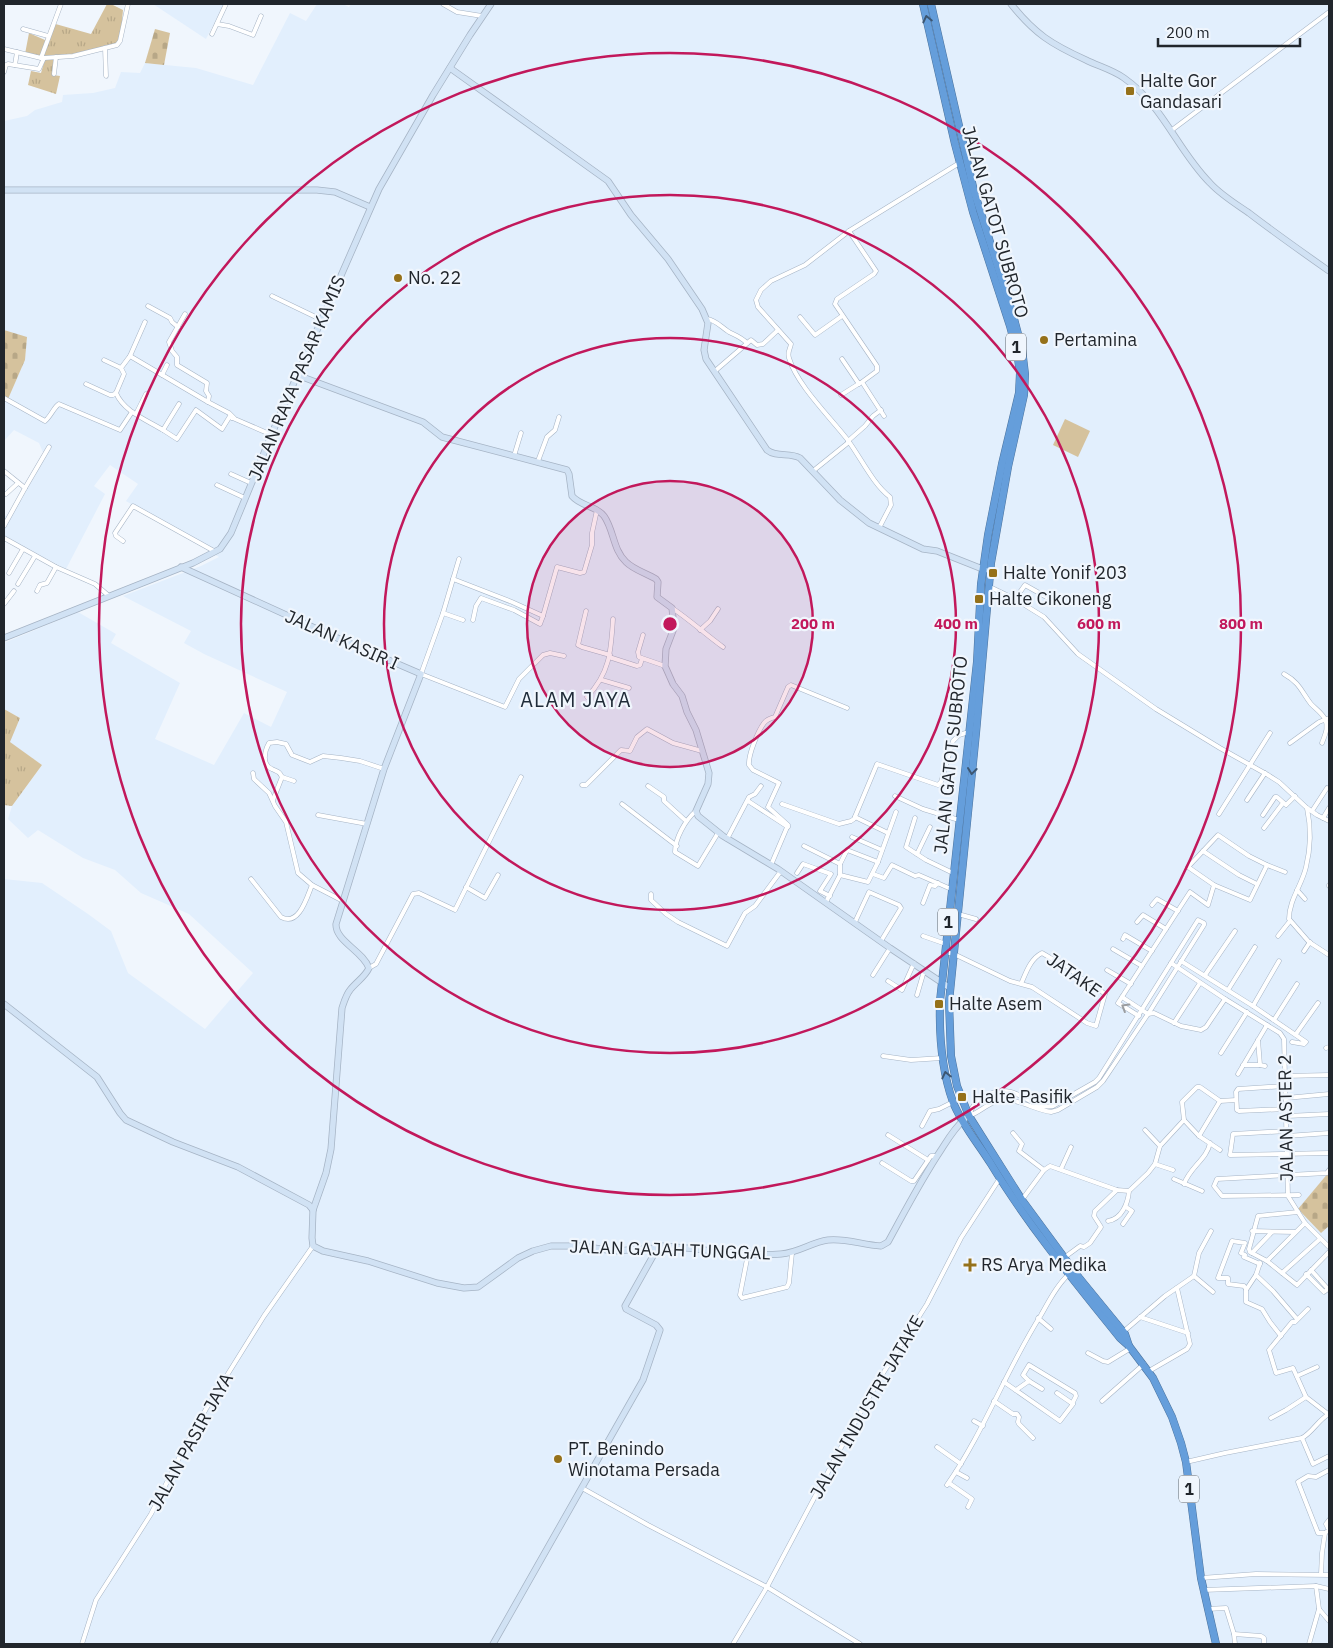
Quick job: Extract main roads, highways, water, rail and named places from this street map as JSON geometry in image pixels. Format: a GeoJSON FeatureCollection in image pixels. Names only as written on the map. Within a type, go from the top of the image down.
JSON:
{"type":"FeatureCollection","features":[{"type":"Feature","properties":{"kind":"highway","name":"JALAN GATOT SUBROTO"},"geometry":{"type":"LineString","coordinates":[[923,4],[983,232],[1010,316],[1020,373],[1019,394],[1002,464],[988,535],[987,571],[950,988],[951,1056],[966,1118],[1069,1274],[1149,1371],[1172,1417],[1186,1462],[1201,1578],[1216,1644]]}},
{"type":"Feature","properties":{"kind":"highway","name":"JALAN GATOT SUBROTO"},"geometry":{"type":"LineString","coordinates":[[931,4],[964,161]]}},
{"type":"Feature","properties":{"kind":"highway","name":"JALAN GATOT SUBROTO"},"geometry":{"type":"LineString","coordinates":[[973,732],[959,820],[951,889],[942,984],[940,1036],[942,1058],[953,1102],[998,1162],[1003,1176]]}},
{"type":"Feature","properties":{"kind":"highway","name":"JALAN GATOT SUBROTO"},"geometry":{"type":"LineString","coordinates":[[1020,1202],[1123,1332],[1130,1347]]}},
{"type":"Feature","properties":{"kind":"place","name":"Halte Gor Gandasari"},"geometry":{"type":"Point","coordinates":[1130,91]}},
{"type":"Feature","properties":{"kind":"place","name":"No. 22"},"geometry":{"type":"Point","coordinates":[398,278]}},
{"type":"Feature","properties":{"kind":"place","name":"Pertamina"},"geometry":{"type":"Point","coordinates":[1044,340]}},
{"type":"Feature","properties":{"kind":"place","name":"Halte Yonif 203"},"geometry":{"type":"Point","coordinates":[993,573]}},
{"type":"Feature","properties":{"kind":"place","name":"Halte Cikoneng"},"geometry":{"type":"Point","coordinates":[979,599]}},
{"type":"Feature","properties":{"kind":"place","name":"Halte Asem"},"geometry":{"type":"Point","coordinates":[939,1004]}},
{"type":"Feature","properties":{"kind":"place","name":"Halte Pasifik"},"geometry":{"type":"Point","coordinates":[962,1097]}},
{"type":"Feature","properties":{"kind":"place","name":"RS Arya Medika"},"geometry":{"type":"Point","coordinates":[970,1265]}},
{"type":"Feature","properties":{"kind":"place","name":"PT. Benindo Winotama Persada"},"geometry":{"type":"Point","coordinates":[558,1459]}},
{"type":"Feature","properties":{"kind":"district","name":"ALAM JAYA"},"geometry":{"type":"Point","coordinates":[576,700]}}]}
